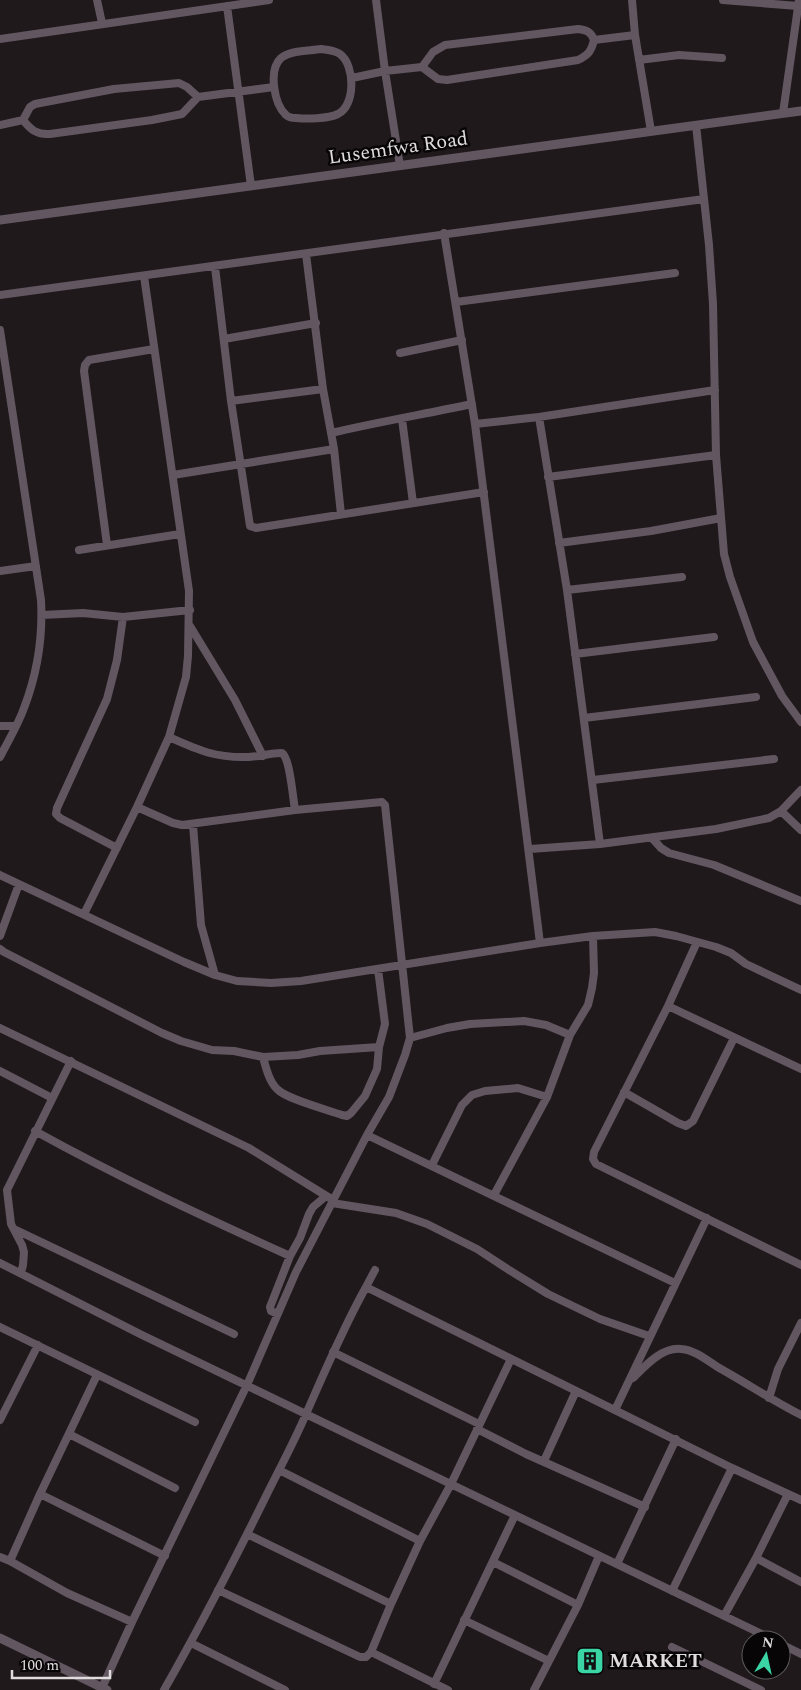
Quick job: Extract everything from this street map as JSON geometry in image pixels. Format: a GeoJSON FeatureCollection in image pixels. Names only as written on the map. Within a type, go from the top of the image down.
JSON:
{"type":"FeatureCollection","features":[{"type":"Feature","properties":{"kind":"street"},"geometry":{"type":"LineString","coordinates":[[97,0],[102,23]]}},
{"type":"Feature","properties":{"kind":"street"},"geometry":{"type":"LineString","coordinates":[[199,0],[201,10]]}},
{"type":"Feature","properties":{"kind":"street"},"geometry":{"type":"LineString","coordinates":[[0,39],[269,0]]}},
{"type":"Feature","properties":{"kind":"street"},"geometry":{"type":"LineString","coordinates":[[376,0],[400,166]]}},
{"type":"Feature","properties":{"kind":"street"},"geometry":{"type":"LineString","coordinates":[[632,0],[635,35],[651,130]]}},
{"type":"Feature","properties":{"kind":"street"},"geometry":{"type":"LineString","coordinates":[[723,0],[799,3],[783,113]]}},
{"type":"Feature","properties":{"kind":"street"},"geometry":{"type":"LineString","coordinates":[[227,6],[250,186]]}},
{"type":"Feature","properties":{"kind":"street"},"geometry":{"type":"LineString","coordinates":[[352,78],[422,67],[438,79],[447,80],[559,63],[578,60],[588,55],[592,50],[594,40],[592,34],[586,30],[578,29],[445,45],[433,52],[422,67]]}},
{"type":"Feature","properties":{"kind":"street"},"geometry":{"type":"LineString","coordinates":[[594,40],[635,35]]}},
{"type":"Feature","properties":{"kind":"street"},"geometry":{"type":"LineString","coordinates":[[321,49],[339,53],[344,58],[352,78],[347,105],[337,114],[325,117],[289,117],[282,108],[274,87],[274,72],[279,60],[285,55],[321,49]]}},
{"type":"Feature","properties":{"kind":"street"},"geometry":{"type":"LineString","coordinates":[[639,60],[679,55],[722,58]]}},
{"type":"Feature","properties":{"kind":"street"},"geometry":{"type":"LineString","coordinates":[[24,120],[30,107],[35,104],[114,89],[179,83],[187,86],[198,97]]}},
{"type":"Feature","properties":{"kind":"street"},"geometry":{"type":"LineString","coordinates":[[24,120],[34,131],[40,134],[50,134],[182,114],[198,97],[239,90],[274,87]]}},
{"type":"Feature","properties":{"kind":"street","name":"Lusemfwa Road"},"geometry":{"type":"LineString","coordinates":[[0,220],[801,111]]}},
{"type":"Feature","properties":{"kind":"street"},"geometry":{"type":"LineString","coordinates":[[0,125],[24,120]]}},
{"type":"Feature","properties":{"kind":"street"},"geometry":{"type":"LineString","coordinates":[[696,125],[713,304],[716,455],[724,554],[735,593],[753,642],[782,696],[801,722]]}},
{"type":"Feature","properties":{"kind":"street"},"geometry":{"type":"LineString","coordinates":[[0,295],[704,199]]}},
{"type":"Feature","properties":{"kind":"street"},"geometry":{"type":"LineString","coordinates":[[444,233],[476,424],[530,849],[540,943]]}},
{"type":"Feature","properties":{"kind":"street"},"geometry":{"type":"LineString","coordinates":[[306,254],[323,389],[334,449],[341,514]]}},
{"type":"Feature","properties":{"kind":"street"},"geometry":{"type":"LineString","coordinates":[[215,267],[231,401],[250,526],[256,528],[484,492]]}},
{"type":"Feature","properties":{"kind":"street"},"geometry":{"type":"LineString","coordinates":[[456,302],[675,273]]}},
{"type":"Feature","properties":{"kind":"street"},"geometry":{"type":"LineString","coordinates":[[84,914],[138,807],[170,737],[186,677],[190,626],[188,580],[144,276]]}},
{"type":"Feature","properties":{"kind":"street"},"geometry":{"type":"LineString","coordinates":[[224,339],[316,323]]}},
{"type":"Feature","properties":{"kind":"street"},"geometry":{"type":"LineString","coordinates":[[0,330],[42,615],[36,665],[23,710],[0,757]]}},
{"type":"Feature","properties":{"kind":"street"},"geometry":{"type":"LineString","coordinates":[[400,353],[462,340]]}},
{"type":"Feature","properties":{"kind":"street"},"geometry":{"type":"LineString","coordinates":[[107,545],[84,365],[90,360],[154,349]]}},
{"type":"Feature","properties":{"kind":"street"},"geometry":{"type":"LineString","coordinates":[[231,401],[323,389]]}},
{"type":"Feature","properties":{"kind":"street"},"geometry":{"type":"LineString","coordinates":[[476,424],[539,417],[715,390]]}},
{"type":"Feature","properties":{"kind":"street"},"geometry":{"type":"LineString","coordinates":[[331,433],[472,404]]}},
{"type":"Feature","properties":{"kind":"street"},"geometry":{"type":"LineString","coordinates":[[539,417],[567,590],[600,844]]}},
{"type":"Feature","properties":{"kind":"street"},"geometry":{"type":"LineString","coordinates":[[402,419],[413,503]]}},
{"type":"Feature","properties":{"kind":"street"},"geometry":{"type":"LineString","coordinates":[[173,475],[334,449]]}},
{"type":"Feature","properties":{"kind":"street"},"geometry":{"type":"LineString","coordinates":[[548,477],[716,455]]}},
{"type":"Feature","properties":{"kind":"street"},"geometry":{"type":"LineString","coordinates":[[559,543],[652,531],[721,518]]}},
{"type":"Feature","properties":{"kind":"street"},"geometry":{"type":"LineString","coordinates":[[79,550],[180,534]]}},
{"type":"Feature","properties":{"kind":"street"},"geometry":{"type":"LineString","coordinates":[[0,571],[36,566]]}},
{"type":"Feature","properties":{"kind":"street"},"geometry":{"type":"LineString","coordinates":[[567,590],[682,577]]}},
{"type":"Feature","properties":{"kind":"street"},"geometry":{"type":"LineString","coordinates":[[42,615],[83,613],[123,617],[190,610]]}},
{"type":"Feature","properties":{"kind":"street"},"geometry":{"type":"LineString","coordinates":[[117,848],[60,818],[56,814],[56,808],[107,699],[117,660],[123,617]]}},
{"type":"Feature","properties":{"kind":"street"},"geometry":{"type":"LineString","coordinates":[[190,626],[235,700],[262,756]]}},
{"type":"Feature","properties":{"kind":"street"},"geometry":{"type":"LineString","coordinates":[[575,654],[714,636]]}},
{"type":"Feature","properties":{"kind":"street"},"geometry":{"type":"LineString","coordinates":[[584,718],[756,697]]}},
{"type":"Feature","properties":{"kind":"street"},"geometry":{"type":"LineString","coordinates":[[0,726],[15,726]]}},
{"type":"Feature","properties":{"kind":"street"},"geometry":{"type":"LineString","coordinates":[[170,737],[213,755],[224,757],[262,756],[281,752],[284,755],[289,770],[295,810]]}},
{"type":"Feature","properties":{"kind":"street"},"geometry":{"type":"LineString","coordinates":[[593,780],[774,759]]}},
{"type":"Feature","properties":{"kind":"street"},"geometry":{"type":"LineString","coordinates":[[530,849],[652,838],[758,821],[781,812],[801,790]]}},
{"type":"Feature","properties":{"kind":"street"},"geometry":{"type":"LineString","coordinates":[[0,1638],[104,1689],[132,1622],[247,1385],[330,1199],[393,1088],[410,1038],[385,805],[382,802],[376,801],[295,810],[193,825],[178,825],[138,807]]}},
{"type":"Feature","properties":{"kind":"street"},"geometry":{"type":"LineString","coordinates":[[781,812],[801,830]]}},
{"type":"Feature","properties":{"kind":"street"},"geometry":{"type":"LineString","coordinates":[[193,825],[201,925],[215,975]]}},
{"type":"Feature","properties":{"kind":"street"},"geometry":{"type":"LineString","coordinates":[[652,838],[668,853],[714,865],[801,901]]}},
{"type":"Feature","properties":{"kind":"street"},"geometry":{"type":"LineString","coordinates":[[0,875],[184,962],[215,975],[238,981],[271,983],[301,981],[540,943],[593,936],[655,932],[697,942],[731,953],[746,964],[801,990]]}},
{"type":"Feature","properties":{"kind":"street"},"geometry":{"type":"LineString","coordinates":[[0,936],[19,884]]}},
{"type":"Feature","properties":{"kind":"street"},"geometry":{"type":"LineString","coordinates":[[494,1195],[547,1097],[570,1036],[588,1005],[594,972],[593,936]]}},
{"type":"Feature","properties":{"kind":"street"},"geometry":{"type":"LineString","coordinates":[[697,942],[668,1006],[594,1152],[593,1159],[596,1164],[801,1265]]}},
{"type":"Feature","properties":{"kind":"street"},"geometry":{"type":"LineString","coordinates":[[0,949],[58,981],[168,1036],[212,1050],[263,1057],[380,1047]]}},
{"type":"Feature","properties":{"kind":"street"},"geometry":{"type":"LineString","coordinates":[[263,1057],[271,1079],[278,1090],[287,1095],[347,1116],[351,1113],[365,1096],[378,1069],[385,1024],[378,969]]}},
{"type":"Feature","properties":{"kind":"street"},"geometry":{"type":"LineString","coordinates":[[668,1006],[801,1069]]}},
{"type":"Feature","properties":{"kind":"street"},"geometry":{"type":"LineString","coordinates":[[410,1038],[470,1024],[524,1021],[546,1025],[570,1036]]}},
{"type":"Feature","properties":{"kind":"street"},"geometry":{"type":"LineString","coordinates":[[0,1028],[249,1148],[330,1199],[396,1213],[426,1224],[477,1249],[548,1294],[600,1319],[649,1336]]}},
{"type":"Feature","properties":{"kind":"street"},"geometry":{"type":"LineString","coordinates":[[624,1092],[686,1126],[693,1121],[734,1038]]}},
{"type":"Feature","properties":{"kind":"street"},"geometry":{"type":"LineString","coordinates":[[20,1273],[24,1252],[9,1213],[7,1190],[70,1061]]}},
{"type":"Feature","properties":{"kind":"street"},"geometry":{"type":"LineString","coordinates":[[0,1071],[52,1098]]}},
{"type":"Feature","properties":{"kind":"street"},"geometry":{"type":"LineString","coordinates":[[432,1165],[462,1105],[472,1095],[486,1091],[518,1088],[547,1097]]}},
{"type":"Feature","properties":{"kind":"street"},"geometry":{"type":"LineString","coordinates":[[35,1131],[94,1164],[192,1212],[290,1256]]}},
{"type":"Feature","properties":{"kind":"street"},"geometry":{"type":"LineString","coordinates":[[367,1134],[675,1283]]}},
{"type":"Feature","properties":{"kind":"street"},"geometry":{"type":"LineString","coordinates":[[278,1314],[272,1311],[270,1307],[290,1256],[313,1208],[330,1199]]}},
{"type":"Feature","properties":{"kind":"street"},"geometry":{"type":"LineString","coordinates":[[615,1410],[707,1218]]}},
{"type":"Feature","properties":{"kind":"street"},"geometry":{"type":"LineString","coordinates":[[14,1229],[234,1334]]}},
{"type":"Feature","properties":{"kind":"street"},"geometry":{"type":"LineString","coordinates":[[0,1263],[142,1335],[753,1630]]}},
{"type":"Feature","properties":{"kind":"street"},"geometry":{"type":"LineString","coordinates":[[164,1690],[191,1643],[247,1534],[306,1414],[333,1352],[375,1270]]}},
{"type":"Feature","properties":{"kind":"street"},"geometry":{"type":"LineString","coordinates":[[366,1287],[732,1468],[801,1500]]}},
{"type":"Feature","properties":{"kind":"street"},"geometry":{"type":"LineString","coordinates":[[770,1398],[778,1369],[801,1324]]}},
{"type":"Feature","properties":{"kind":"street"},"geometry":{"type":"LineString","coordinates":[[0,1327],[195,1422]]}},
{"type":"Feature","properties":{"kind":"street"},"geometry":{"type":"LineString","coordinates":[[0,1420],[38,1345]]}},
{"type":"Feature","properties":{"kind":"street"},"geometry":{"type":"LineString","coordinates":[[629,1381],[661,1354],[680,1349],[692,1352],[708,1360],[801,1415]]}},
{"type":"Feature","properties":{"kind":"street"},"geometry":{"type":"LineString","coordinates":[[333,1352],[478,1426],[526,1454],[645,1507]]}},
{"type":"Feature","properties":{"kind":"street"},"geometry":{"type":"LineString","coordinates":[[218,1590],[360,1657],[366,1657],[371,1652],[420,1541],[451,1484],[511,1359]]}},
{"type":"Feature","properties":{"kind":"street"},"geometry":{"type":"LineString","coordinates":[[10,1561],[97,1375]]}},
{"type":"Feature","properties":{"kind":"street"},"geometry":{"type":"LineString","coordinates":[[544,1461],[576,1391]]}},
{"type":"Feature","properties":{"kind":"street"},"geometry":{"type":"LineString","coordinates":[[69,1434],[175,1488]]}},
{"type":"Feature","properties":{"kind":"street"},"geometry":{"type":"LineString","coordinates":[[617,1564],[676,1439]]}},
{"type":"Feature","properties":{"kind":"street"},"geometry":{"type":"LineString","coordinates":[[672,1590],[732,1468]]}},
{"type":"Feature","properties":{"kind":"street"},"geometry":{"type":"LineString","coordinates":[[278,1470],[420,1541]]}},
{"type":"Feature","properties":{"kind":"street"},"geometry":{"type":"LineString","coordinates":[[40,1494],[165,1556]]}},
{"type":"Feature","properties":{"kind":"street"},"geometry":{"type":"LineString","coordinates":[[724,1616],[788,1494]]}},
{"type":"Feature","properties":{"kind":"street"},"geometry":{"type":"LineString","coordinates":[[434,1684],[515,1515]]}},
{"type":"Feature","properties":{"kind":"street"},"geometry":{"type":"LineString","coordinates":[[247,1534],[391,1604]]}},
{"type":"Feature","properties":{"kind":"street"},"geometry":{"type":"LineString","coordinates":[[534,1690],[578,1605],[599,1556]]}},
{"type":"Feature","properties":{"kind":"street"},"geometry":{"type":"LineString","coordinates":[[0,1557],[67,1593],[132,1622]]}},
{"type":"Feature","properties":{"kind":"street"},"geometry":{"type":"LineString","coordinates":[[756,1558],[801,1582]]}},
{"type":"Feature","properties":{"kind":"street"},"geometry":{"type":"LineString","coordinates":[[493,1562],[578,1605]]}},
{"type":"Feature","properties":{"kind":"street"},"geometry":{"type":"LineString","coordinates":[[464,1620],[549,1661]]}},
{"type":"Feature","properties":{"kind":"street"},"geometry":{"type":"LineString","coordinates":[[191,1643],[285,1690]]}},
{"type":"Feature","properties":{"kind":"street"},"geometry":{"type":"LineString","coordinates":[[672,1647],[761,1690]]}},
{"type":"Feature","properties":{"kind":"street"},"geometry":{"type":"LineString","coordinates":[[371,1652],[448,1690]]}},
{"type":"Feature","properties":{"kind":"place","name":"MARKET"},"geometry":{"type":"Point","coordinates":[590,1661]}}]}
